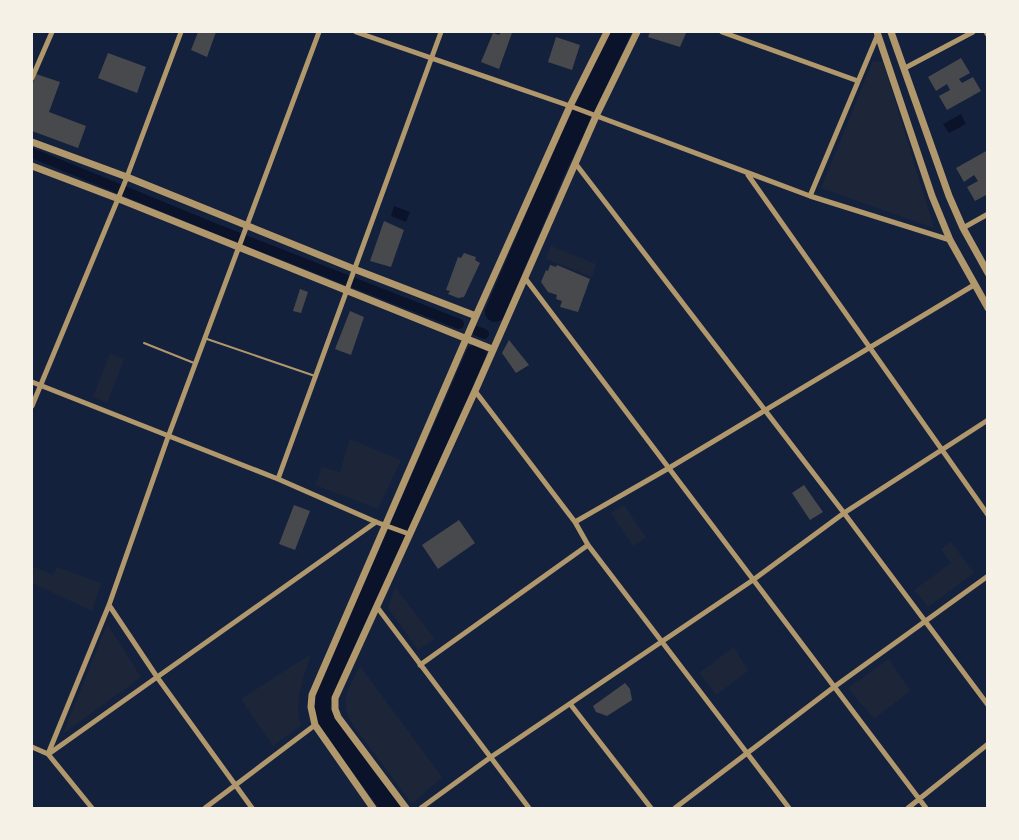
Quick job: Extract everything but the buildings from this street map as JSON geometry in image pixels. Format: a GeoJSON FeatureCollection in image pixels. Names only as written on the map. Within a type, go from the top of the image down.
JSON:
{"type":"FeatureCollection","features":[{"type":"Feature","properties":{"kind":"street"},"geometry":{"type":"LineString","coordinates":[[32,78],[52,32]]}},
{"type":"Feature","properties":{"kind":"street"},"geometry":{"type":"LineString","coordinates":[[32,406],[126,180],[181,32]]}},
{"type":"Feature","properties":{"kind":"street"},"geometry":{"type":"LineString","coordinates":[[48,754],[109,605],[204,338],[319,32]]}},
{"type":"Feature","properties":{"kind":"street"},"geometry":{"type":"LineString","coordinates":[[356,32],[572,106],[810,196],[950,240]]}},
{"type":"Feature","properties":{"kind":"street"},"geometry":{"type":"LineString","coordinates":[[278,479],[441,32]]}},
{"type":"Feature","properties":{"kind":"street"},"geometry":{"type":"LineString","coordinates":[[373,808],[315,725],[310,707],[312,695],[388,527],[476,316],[607,32]]}},
{"type":"Feature","properties":{"kind":"street"},"geometry":{"type":"LineString","coordinates":[[406,808],[338,717],[335,699],[377,607],[405,533],[475,391],[525,278],[575,163],[592,115],[637,32]]}},
{"type":"Feature","properties":{"kind":"street"},"geometry":{"type":"LineString","coordinates":[[722,32],[858,81]]}},
{"type":"Feature","properties":{"kind":"street"},"geometry":{"type":"LineString","coordinates":[[810,196],[878,32]]}},
{"type":"Feature","properties":{"kind":"street"},"geometry":{"type":"LineString","coordinates":[[878,32],[932,195],[950,240],[987,308]]}},
{"type":"Feature","properties":{"kind":"street"},"geometry":{"type":"LineString","coordinates":[[891,32],[949,196],[987,273]]}},
{"type":"Feature","properties":{"kind":"street"},"geometry":{"type":"LineString","coordinates":[[905,68],[974,32]]}},
{"type":"Feature","properties":{"kind":"street"},"geometry":{"type":"LineString","coordinates":[[32,142],[245,229],[476,316]]}},
{"type":"Feature","properties":{"kind":"street"},"geometry":{"type":"LineString","coordinates":[[575,163],[844,513],[987,705]]}},
{"type":"Feature","properties":{"kind":"street"},"geometry":{"type":"LineString","coordinates":[[32,166],[119,197],[347,286],[492,349]]}},
{"type":"Feature","properties":{"kind":"street"},"geometry":{"type":"LineString","coordinates":[[747,173],[987,515]]}},
{"type":"Feature","properties":{"kind":"street"},"geometry":{"type":"LineString","coordinates":[[963,228],[987,214]]}},
{"type":"Feature","properties":{"kind":"street"},"geometry":{"type":"LineString","coordinates":[[525,278],[926,808]]}},
{"type":"Feature","properties":{"kind":"street"},"geometry":{"type":"LineString","coordinates":[[575,522],[974,285]]}},
{"type":"Feature","properties":{"kind":"street"},"geometry":{"type":"LineString","coordinates":[[32,382],[278,479],[405,533]]}},
{"type":"Feature","properties":{"kind":"street"},"geometry":{"type":"LineString","coordinates":[[475,391],[575,522],[588,545],[789,808]]}},
{"type":"Feature","properties":{"kind":"street"},"geometry":{"type":"LineString","coordinates":[[421,808],[491,757],[753,580],[844,513],[987,420]]}},
{"type":"Feature","properties":{"kind":"street"},"geometry":{"type":"LineString","coordinates":[[48,754],[376,522]]}},
{"type":"Feature","properties":{"kind":"street"},"geometry":{"type":"LineString","coordinates":[[420,665],[588,545]]}},
{"type":"Feature","properties":{"kind":"street"},"geometry":{"type":"LineString","coordinates":[[675,808],[834,687],[987,576]]}},
{"type":"Feature","properties":{"kind":"street"},"geometry":{"type":"LineString","coordinates":[[109,605],[157,677],[252,808]]}},
{"type":"Feature","properties":{"kind":"street"},"geometry":{"type":"LineString","coordinates":[[377,607],[529,808]]}},
{"type":"Feature","properties":{"kind":"street"},"geometry":{"type":"LineString","coordinates":[[571,705],[651,808]]}},
{"type":"Feature","properties":{"kind":"street"},"geometry":{"type":"LineString","coordinates":[[205,808],[315,725]]}},
{"type":"Feature","properties":{"kind":"street"},"geometry":{"type":"LineString","coordinates":[[908,808],[987,744]]}},
{"type":"Feature","properties":{"kind":"street"},"geometry":{"type":"LineString","coordinates":[[32,747],[48,754],[92,808]]}},
{"type":"Feature","properties":{"kind":"lane"},"geometry":{"type":"LineString","coordinates":[[204,338],[315,376]]}},
{"type":"Feature","properties":{"kind":"lane"},"geometry":{"type":"LineString","coordinates":[[144,343],[195,364]]}},
{"type":"Feature","properties":{"kind":"shaded area"},"geometry":{"type":"Polygon","coordinates":[[[873,61],[883,62],[934,228],[821,188],[873,61]]]}},
{"type":"Feature","properties":{"kind":"shaded area"},"geometry":{"type":"Polygon","coordinates":[[[961,114],[966,124],[949,133],[943,124],[961,114]]]}},
{"type":"Feature","properties":{"kind":"shaded area"},"geometry":{"type":"Polygon","coordinates":[[[394,206],[410,212],[406,222],[391,216],[394,206]]]}},
{"type":"Feature","properties":{"kind":"shaded area"},"geometry":{"type":"Polygon","coordinates":[[[551,246],[596,264],[592,277],[546,259],[551,246]]]}},
{"type":"Feature","properties":{"kind":"shaded area"},"geometry":{"type":"Polygon","coordinates":[[[110,353],[124,359],[107,403],[93,397],[110,353]]]}},
{"type":"Feature","properties":{"kind":"shaded area"},"geometry":{"type":"Polygon","coordinates":[[[350,439],[401,460],[378,509],[315,485],[322,467],[340,472],[350,439]]]}},
{"type":"Feature","properties":{"kind":"shaded area"},"geometry":{"type":"Polygon","coordinates":[[[624,505],[646,538],[633,546],[611,513],[624,505]]]}},
{"type":"Feature","properties":{"kind":"shaded area"},"geometry":{"type":"Polygon","coordinates":[[[951,542],[974,573],[928,607],[914,590],[951,563],[941,549],[951,542]]]}},
{"type":"Feature","properties":{"kind":"shaded area"},"geometry":{"type":"Polygon","coordinates":[[[32,566],[53,575],[57,567],[101,583],[92,611],[32,583],[32,566]]]}},
{"type":"Feature","properties":{"kind":"shaded area"},"geometry":{"type":"Polygon","coordinates":[[[395,587],[435,639],[418,650],[388,608],[395,587]]]}},
{"type":"Feature","properties":{"kind":"shaded area"},"geometry":{"type":"Polygon","coordinates":[[[107,624],[141,677],[63,734],[107,624]]]}},
{"type":"Feature","properties":{"kind":"shaded area"},"geometry":{"type":"Polygon","coordinates":[[[734,647],[748,671],[716,695],[699,673],[734,647]]]}},
{"type":"Feature","properties":{"kind":"shaded area"},"geometry":{"type":"Polygon","coordinates":[[[311,654],[299,698],[301,725],[273,746],[241,699],[311,654]]]}},
{"type":"Feature","properties":{"kind":"shaded area"},"geometry":{"type":"Polygon","coordinates":[[[889,659],[910,691],[874,719],[848,688],[889,659]]]}},
{"type":"Feature","properties":{"kind":"shaded area"},"geometry":{"type":"Polygon","coordinates":[[[360,666],[442,777],[412,804],[350,721],[346,705],[347,693],[360,666]]]}},
{"type":"Feature","properties":{"kind":"waterway"},"geometry":{"type":"LineString","coordinates":[[495,312],[556,169],[621,32]]}},
{"type":"Feature","properties":{"kind":"waterway"},"geometry":{"type":"LineString","coordinates":[[32,153],[459,324]]}},
{"type":"Feature","properties":{"kind":"waterway"},"geometry":{"type":"LineString","coordinates":[[477,331],[484,334]]}},
{"type":"Feature","properties":{"kind":"waterway"},"geometry":{"type":"LineString","coordinates":[[391,808],[325,717],[323,701],[476,354]]}}]}
